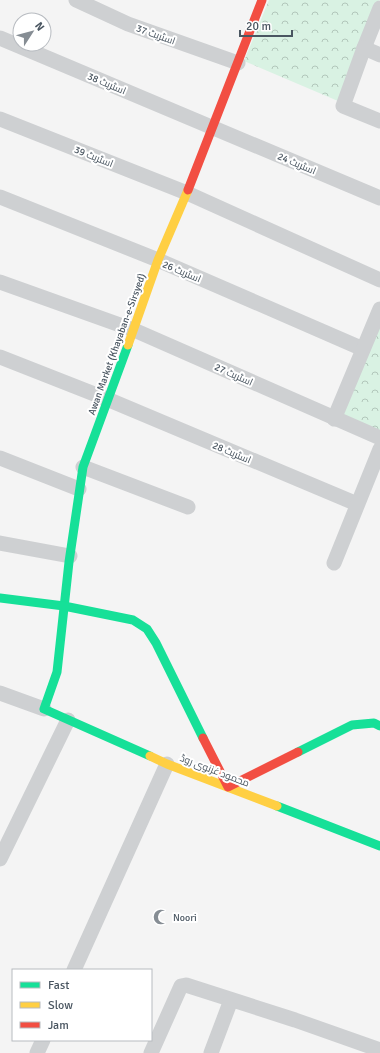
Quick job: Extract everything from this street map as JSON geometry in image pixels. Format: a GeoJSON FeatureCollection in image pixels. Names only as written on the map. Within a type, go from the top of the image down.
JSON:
{"type":"FeatureCollection","features":[{"type":"Feature","properties":{"kind":"street","name":"اسٹریٹ 37"},"geometry":{"type":"LineString","coordinates":[[76,0],[128,24],[238,63]]}},
{"type":"Feature","properties":{"kind":"street","name":"Awan Market (Khayaban-e-Sirsyed)"},"geometry":{"type":"LineString","coordinates":[[44,710],[57,672],[70,556],[83,467],[107,399],[134,330],[158,260],[187,194],[238,63],[258,1]]}},
{"type":"Feature","properties":{"kind":"street"},"geometry":{"type":"LineString","coordinates":[[380,8],[343,106],[380,121]]}},
{"type":"Feature","properties":{"kind":"street","name":"اسٹریٹ 38"},"geometry":{"type":"LineString","coordinates":[[0,38],[213,128]]}},
{"type":"Feature","properties":{"kind":"street"},"geometry":{"type":"LineString","coordinates":[[364,48],[380,55]]}},
{"type":"Feature","properties":{"kind":"street","name":"اسٹریٹ 39"},"geometry":{"type":"LineString","coordinates":[[0,119],[187,194],[380,280]]}},
{"type":"Feature","properties":{"kind":"street","name":"اسٹریٹ 24"},"geometry":{"type":"LineString","coordinates":[[213,128],[380,198]]}},
{"type":"Feature","properties":{"kind":"street","name":"اسٹریٹ 26"},"geometry":{"type":"LineString","coordinates":[[0,198],[158,260],[363,349]]}},
{"type":"Feature","properties":{"kind":"street","name":"اسٹریٹ 27"},"geometry":{"type":"LineString","coordinates":[[0,282],[134,330],[380,438]]}},
{"type":"Feature","properties":{"kind":"street"},"geometry":{"type":"LineString","coordinates":[[334,419],[380,309]]}},
{"type":"Feature","properties":{"kind":"street","name":"اسٹریٹ 28"},"geometry":{"type":"LineString","coordinates":[[0,357],[107,399],[357,504]]}},
{"type":"Feature","properties":{"kind":"street"},"geometry":{"type":"LineString","coordinates":[[334,562],[380,449]]}},
{"type":"Feature","properties":{"kind":"street"},"geometry":{"type":"LineString","coordinates":[[0,458],[79,489]]}},
{"type":"Feature","properties":{"kind":"street"},"geometry":{"type":"LineString","coordinates":[[83,467],[188,507]]}},
{"type":"Feature","properties":{"kind":"street"},"geometry":{"type":"LineString","coordinates":[[0,543],[70,556]]}},
{"type":"Feature","properties":{"kind":"street"},"geometry":{"type":"LineString","coordinates":[[0,598],[64,606],[133,620],[147,629],[156,642],[228,787],[352,725],[374,723],[380,726]]}},
{"type":"Feature","properties":{"kind":"street"},"geometry":{"type":"LineString","coordinates":[[0,693],[44,710]]}},
{"type":"Feature","properties":{"kind":"street","name":"محمود غزنوی روڈ"},"geometry":{"type":"LineString","coordinates":[[44,710],[167,764],[380,846]]}},
{"type":"Feature","properties":{"kind":"street"},"geometry":{"type":"LineString","coordinates":[[0,859],[68,720]]}},
{"type":"Feature","properties":{"kind":"street"},"geometry":{"type":"LineString","coordinates":[[74,969],[167,764]]}},
{"type":"Feature","properties":{"kind":"street"},"geometry":{"type":"LineString","coordinates":[[151,1053],[181,986],[186,985],[295,1020],[380,1050]]}},
{"type":"Feature","properties":{"kind":"street"},"geometry":{"type":"LineString","coordinates":[[211,1053],[232,1000]]}},
{"type":"Feature","properties":{"kind":"street"},"geometry":{"type":"LineString","coordinates":[[37,1053],[43,1041]]}},
{"type":"Feature","properties":{"kind":"green space"},"geometry":{"type":"Polygon","coordinates":[[[269,0],[379,0],[338,101],[244,61],[269,0]]]}},
{"type":"Feature","properties":{"kind":"green space"},"geometry":{"type":"Polygon","coordinates":[[[380,324],[380,433],[343,416],[380,324]]]}},
{"type":"Feature","properties":{"kind":"traffic: fast"},"geometry":{"type":"LineString","coordinates":[[128,345],[83,467],[69,562],[57,672],[44,709],[150,756]]}},
{"type":"Feature","properties":{"kind":"traffic: fast"},"geometry":{"type":"LineString","coordinates":[[0,598],[64,606],[133,620],[147,629],[156,643],[203,738]]}},
{"type":"Feature","properties":{"kind":"traffic: fast"},"geometry":{"type":"LineString","coordinates":[[298,752],[352,725],[374,723],[380,726]]}},
{"type":"Feature","properties":{"kind":"traffic: fast"},"geometry":{"type":"LineString","coordinates":[[277,806],[380,846]]}},
{"type":"Feature","properties":{"kind":"traffic: slow"},"geometry":{"type":"LineString","coordinates":[[128,345],[158,260],[188,190]]}},
{"type":"Feature","properties":{"kind":"traffic: slow"},"geometry":{"type":"LineString","coordinates":[[150,756],[167,764],[277,806]]}},
{"type":"Feature","properties":{"kind":"traffic: jam"},"geometry":{"type":"LineString","coordinates":[[188,190],[262,0]]}},
{"type":"Feature","properties":{"kind":"traffic: jam"},"geometry":{"type":"LineString","coordinates":[[203,738],[228,787],[298,752]]}},
{"type":"Feature","properties":{"kind":"place","name":"Noori"},"geometry":{"type":"Point","coordinates":[161,917]}}]}
